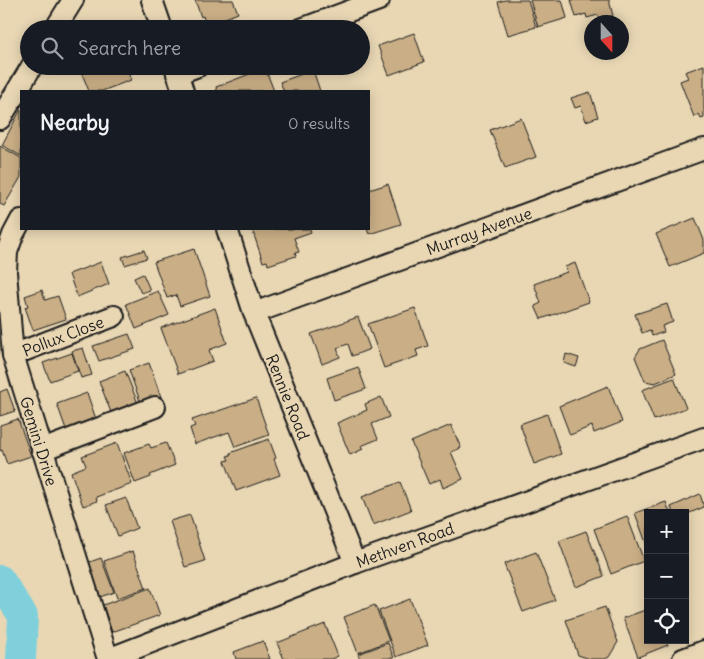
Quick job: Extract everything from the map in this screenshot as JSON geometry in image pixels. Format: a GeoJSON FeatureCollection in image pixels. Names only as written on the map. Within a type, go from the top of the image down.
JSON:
{"type":"FeatureCollection","features":[{"type":"Feature","properties":{"kind":"street"},"geometry":{"type":"LineString","coordinates":[[61,20],[73,0]]}},
{"type":"Feature","properties":{"kind":"street"},"geometry":{"type":"LineString","coordinates":[[152,0],[159,20]]}},
{"type":"Feature","properties":{"kind":"street"},"geometry":{"type":"LineString","coordinates":[[326,20],[380,0]]}},
{"type":"Feature","properties":{"kind":"street"},"geometry":{"type":"LineString","coordinates":[[0,119],[27,75]]}},
{"type":"Feature","properties":{"kind":"street","name":"Murray Avenue"},"geometry":{"type":"LineString","coordinates":[[254,313],[704,149]]}},
{"type":"Feature","properties":{"kind":"street","name":"Gemini Drive"},"geometry":{"type":"LineString","coordinates":[[20,222],[7,252],[6,272],[13,355],[108,659]]}},
{"type":"Feature","properties":{"kind":"street","name":"Rennie Road"},"geometry":{"type":"LineString","coordinates":[[227,230],[254,313],[355,563]]}},
{"type":"Feature","properties":{"kind":"street","name":"Pollux Close"},"geometry":{"type":"LineString","coordinates":[[13,355],[114,316]]}},
{"type":"Feature","properties":{"kind":"street"},"geometry":{"type":"LineString","coordinates":[[42,450],[155,407]]}},
{"type":"Feature","properties":{"kind":"street","name":"Methven Road"},"geometry":{"type":"LineString","coordinates":[[108,659],[355,563],[704,438]]}},
{"type":"Feature","properties":{"kind":"street"},"geometry":{"type":"LineString","coordinates":[[683,659],[704,651]]}},
{"type":"Feature","properties":{"kind":"building"},"geometry":{"type":"Polygon","coordinates":[[[195,0],[233,0],[238,13],[220,20],[204,20],[203,16],[201,17],[195,0]]]}},
{"type":"Feature","properties":{"kind":"building"},"geometry":{"type":"Polygon","coordinates":[[[505,0],[528,0],[536,27],[508,35],[498,2],[505,0]]]}},
{"type":"Feature","properties":{"kind":"building"},"geometry":{"type":"Polygon","coordinates":[[[530,0],[562,0],[567,18],[538,27],[530,0]]]}},
{"type":"Feature","properties":{"kind":"building"},"geometry":{"type":"Polygon","coordinates":[[[571,0],[609,0],[613,15],[586,14],[576,17],[571,0]]]}},
{"type":"Feature","properties":{"kind":"building"},"geometry":{"type":"Polygon","coordinates":[[[414,33],[424,62],[389,75],[378,46],[414,33]]]}},
{"type":"Feature","properties":{"kind":"building"},"geometry":{"type":"Polygon","coordinates":[[[704,65],[704,118],[701,119],[699,114],[694,117],[680,81],[688,78],[685,72],[704,65]]]}},
{"type":"Feature","properties":{"kind":"building"},"geometry":{"type":"Polygon","coordinates":[[[83,75],[129,75],[131,80],[105,90],[89,90],[83,75]]]}},
{"type":"Feature","properties":{"kind":"building"},"geometry":{"type":"Polygon","coordinates":[[[247,75],[268,75],[274,90],[217,90],[216,87],[247,75]]]}},
{"type":"Feature","properties":{"kind":"building"},"geometry":{"type":"Polygon","coordinates":[[[299,75],[315,75],[320,90],[284,90],[280,82],[299,75]]]}},
{"type":"Feature","properties":{"kind":"building"},"geometry":{"type":"Polygon","coordinates":[[[590,92],[598,117],[586,121],[581,106],[575,108],[571,98],[590,92]]]}},
{"type":"Feature","properties":{"kind":"building"},"geometry":{"type":"Polygon","coordinates":[[[20,111],[20,155],[2,145],[20,111]]]}},
{"type":"Feature","properties":{"kind":"building"},"geometry":{"type":"Polygon","coordinates":[[[521,118],[536,157],[505,168],[490,130],[521,118]]]}},
{"type":"Feature","properties":{"kind":"building"},"geometry":{"type":"Polygon","coordinates":[[[0,146],[20,157],[20,179],[4,206],[0,204],[0,146]]]}},
{"type":"Feature","properties":{"kind":"building"},"geometry":{"type":"Polygon","coordinates":[[[388,184],[401,224],[369,234],[367,230],[370,230],[370,190],[388,184]]]}},
{"type":"Feature","properties":{"kind":"building"},"geometry":{"type":"Polygon","coordinates":[[[695,218],[704,240],[704,253],[670,267],[656,234],[695,218]]]}},
{"type":"Feature","properties":{"kind":"building"},"geometry":{"type":"Polygon","coordinates":[[[252,230],[310,230],[311,232],[294,238],[299,252],[295,253],[296,256],[268,265],[267,261],[263,262],[252,230]]]}},
{"type":"Feature","properties":{"kind":"building"},"geometry":{"type":"Polygon","coordinates":[[[194,249],[210,296],[180,306],[176,295],[167,298],[154,262],[194,249]]]}},
{"type":"Feature","properties":{"kind":"building"},"geometry":{"type":"Polygon","coordinates":[[[144,250],[147,258],[125,265],[122,257],[144,250]]]}},
{"type":"Feature","properties":{"kind":"building"},"geometry":{"type":"Polygon","coordinates":[[[101,262],[109,284],[77,297],[69,274],[101,262]]]}},
{"type":"Feature","properties":{"kind":"building"},"geometry":{"type":"Polygon","coordinates":[[[575,263],[589,302],[541,319],[535,306],[541,303],[534,284],[567,272],[565,267],[575,263]]]}},
{"type":"Feature","properties":{"kind":"building"},"geometry":{"type":"Polygon","coordinates":[[[143,274],[150,290],[141,293],[134,278],[143,274]]]}},
{"type":"Feature","properties":{"kind":"building"},"geometry":{"type":"Polygon","coordinates":[[[42,290],[45,300],[58,296],[66,319],[33,330],[25,307],[28,306],[25,296],[42,290]]]}},
{"type":"Feature","properties":{"kind":"building"},"geometry":{"type":"Polygon","coordinates":[[[158,291],[169,315],[136,329],[126,304],[158,291]]]}},
{"type":"Feature","properties":{"kind":"building"},"geometry":{"type":"Polygon","coordinates":[[[667,304],[673,322],[662,326],[664,332],[652,336],[650,330],[642,333],[635,314],[667,304]]]}},
{"type":"Feature","properties":{"kind":"building"},"geometry":{"type":"Polygon","coordinates":[[[215,308],[227,343],[209,350],[213,361],[178,374],[161,328],[215,308]]]}},
{"type":"Feature","properties":{"kind":"building"},"geometry":{"type":"Polygon","coordinates":[[[415,308],[428,346],[416,350],[418,356],[384,368],[368,324],[415,308]]]}},
{"type":"Feature","properties":{"kind":"building"},"geometry":{"type":"Polygon","coordinates":[[[358,317],[370,349],[352,356],[348,344],[337,348],[340,357],[322,364],[311,334],[358,317]]]}},
{"type":"Feature","properties":{"kind":"building"},"geometry":{"type":"Polygon","coordinates":[[[129,334],[135,349],[99,361],[93,346],[129,334]]]}},
{"type":"Feature","properties":{"kind":"building"},"geometry":{"type":"Polygon","coordinates":[[[662,340],[676,374],[655,383],[645,381],[635,357],[640,349],[662,340]]]}},
{"type":"Feature","properties":{"kind":"building"},"geometry":{"type":"Polygon","coordinates":[[[83,348],[92,375],[81,378],[72,351],[83,348]]]}},
{"type":"Feature","properties":{"kind":"building"},"geometry":{"type":"Polygon","coordinates":[[[72,353],[78,371],[50,381],[43,363],[72,353]]]}},
{"type":"Feature","properties":{"kind":"building"},"geometry":{"type":"Polygon","coordinates":[[[566,354],[579,358],[576,367],[564,363],[566,354]]]}},
{"type":"Feature","properties":{"kind":"building"},"geometry":{"type":"Polygon","coordinates":[[[149,363],[161,397],[141,404],[129,370],[149,363]]]}},
{"type":"Feature","properties":{"kind":"building"},"geometry":{"type":"Polygon","coordinates":[[[358,367],[366,389],[334,400],[327,378],[358,367]]]}},
{"type":"Feature","properties":{"kind":"building"},"geometry":{"type":"Polygon","coordinates":[[[125,371],[139,406],[112,415],[99,381],[125,371]]]}},
{"type":"Feature","properties":{"kind":"building"},"geometry":{"type":"Polygon","coordinates":[[[674,378],[686,408],[654,420],[642,390],[674,378]]]}},
{"type":"Feature","properties":{"kind":"building"},"geometry":{"type":"Polygon","coordinates":[[[608,386],[622,422],[594,433],[592,426],[570,435],[559,406],[608,386]]]}},
{"type":"Feature","properties":{"kind":"building"},"geometry":{"type":"Polygon","coordinates":[[[7,389],[15,411],[0,416],[0,392],[7,389]]]}},
{"type":"Feature","properties":{"kind":"building"},"geometry":{"type":"Polygon","coordinates":[[[87,393],[98,425],[67,432],[57,404],[87,393]]]}},
{"type":"Feature","properties":{"kind":"building"},"geometry":{"type":"Polygon","coordinates":[[[381,397],[389,417],[372,424],[378,439],[361,446],[363,449],[350,455],[337,423],[367,410],[365,404],[381,397]]]}},
{"type":"Feature","properties":{"kind":"building"},"geometry":{"type":"Polygon","coordinates":[[[256,398],[269,435],[235,447],[229,432],[195,444],[190,428],[195,426],[192,420],[256,398]]]}},
{"type":"Feature","properties":{"kind":"building"},"geometry":{"type":"Polygon","coordinates":[[[547,414],[561,454],[534,464],[520,424],[547,414]]]}},
{"type":"Feature","properties":{"kind":"building"},"geometry":{"type":"Polygon","coordinates":[[[18,419],[31,456],[7,464],[2,450],[0,451],[0,425],[18,419]]]}},
{"type":"Feature","properties":{"kind":"building"},"geometry":{"type":"Polygon","coordinates":[[[451,425],[461,448],[451,452],[463,479],[443,488],[440,479],[429,484],[411,442],[451,425]]]}},
{"type":"Feature","properties":{"kind":"building"},"geometry":{"type":"Polygon","coordinates":[[[269,439],[280,475],[236,491],[225,461],[229,460],[227,456],[231,455],[230,453],[269,439]]]}},
{"type":"Feature","properties":{"kind":"building"},"geometry":{"type":"Polygon","coordinates":[[[117,443],[132,484],[96,497],[97,501],[83,506],[71,472],[86,466],[82,456],[117,443]]]}},
{"type":"Feature","properties":{"kind":"building"},"geometry":{"type":"Polygon","coordinates":[[[166,443],[175,465],[135,483],[124,453],[149,444],[151,448],[166,443]]]}},
{"type":"Feature","properties":{"kind":"building"},"geometry":{"type":"Polygon","coordinates":[[[400,482],[411,510],[373,525],[362,497],[400,482]]]}},
{"type":"Feature","properties":{"kind":"building"},"geometry":{"type":"Polygon","coordinates":[[[700,494],[704,507],[689,513],[689,509],[672,509],[671,507],[700,494]]]}},
{"type":"Feature","properties":{"kind":"building"},"geometry":{"type":"Polygon","coordinates":[[[126,498],[137,528],[118,536],[106,505],[126,498]]]}},
{"type":"Feature","properties":{"kind":"building"},"geometry":{"type":"Polygon","coordinates":[[[666,502],[669,509],[646,509],[666,502]]]}},
{"type":"Feature","properties":{"kind":"building"},"geometry":{"type":"Polygon","coordinates":[[[644,510],[644,537],[635,513],[644,510]]]}},
{"type":"Feature","properties":{"kind":"building"},"geometry":{"type":"Polygon","coordinates":[[[190,515],[205,561],[185,567],[170,521],[190,515]]]}},
{"type":"Feature","properties":{"kind":"building"},"geometry":{"type":"Polygon","coordinates":[[[627,516],[644,561],[611,574],[594,529],[627,516]]]}},
{"type":"Feature","properties":{"kind":"building"},"geometry":{"type":"Polygon","coordinates":[[[586,531],[604,576],[576,587],[559,541],[586,531]]]}},
{"type":"Feature","properties":{"kind":"building"},"geometry":{"type":"Polygon","coordinates":[[[133,551],[146,588],[117,598],[104,561],[133,551]]]}},
{"type":"Feature","properties":{"kind":"building"},"geometry":{"type":"Polygon","coordinates":[[[536,552],[555,600],[523,612],[504,564],[536,552]]]}},
{"type":"Feature","properties":{"kind":"building"},"geometry":{"type":"Polygon","coordinates":[[[101,558],[114,592],[100,597],[87,563],[101,558]]]}},
{"type":"Feature","properties":{"kind":"building"},"geometry":{"type":"Polygon","coordinates":[[[150,588],[160,615],[112,632],[103,605],[150,588]]]}},
{"type":"Feature","properties":{"kind":"building"},"geometry":{"type":"Polygon","coordinates":[[[410,599],[428,645],[396,657],[379,611],[410,599]]]}},
{"type":"Feature","properties":{"kind":"building"},"geometry":{"type":"Polygon","coordinates":[[[375,605],[389,641],[358,653],[344,617],[375,605]]]}},
{"type":"Feature","properties":{"kind":"building"},"geometry":{"type":"Polygon","coordinates":[[[605,607],[618,642],[609,657],[605,659],[590,659],[578,655],[566,620],[605,607]]]}},
{"type":"Feature","properties":{"kind":"building"},"geometry":{"type":"Polygon","coordinates":[[[644,610],[644,644],[668,645],[638,657],[623,618],[644,610]]]}},
{"type":"Feature","properties":{"kind":"building"},"geometry":{"type":"Polygon","coordinates":[[[325,624],[338,656],[331,659],[284,659],[277,643],[325,624]]]}},
{"type":"Feature","properties":{"kind":"building"},"geometry":{"type":"Polygon","coordinates":[[[263,641],[270,659],[236,659],[234,652],[263,641]]]}},
{"type":"Feature","properties":{"kind":"building"},"geometry":{"type":"Polygon","coordinates":[[[388,643],[394,658],[360,659],[358,654],[388,643]]]}},
{"type":"Feature","properties":{"kind":"waterway"},"geometry":{"type":"LineString","coordinates":[[0,580],[23,616],[21,659]]}}]}
